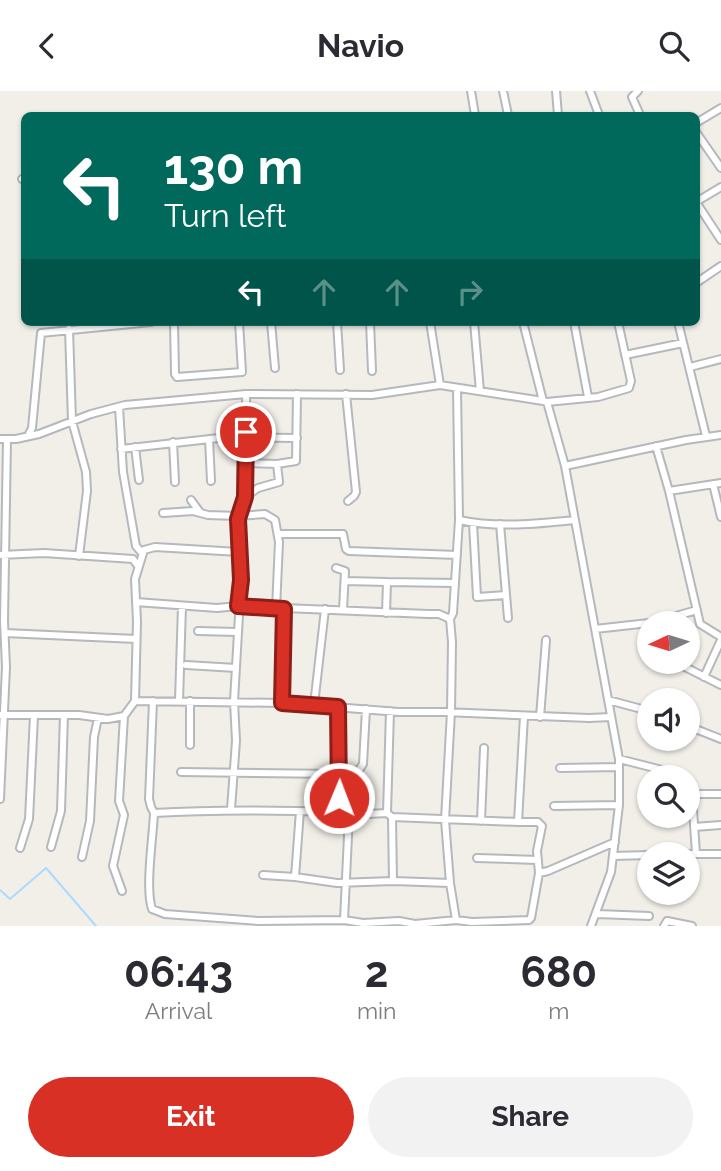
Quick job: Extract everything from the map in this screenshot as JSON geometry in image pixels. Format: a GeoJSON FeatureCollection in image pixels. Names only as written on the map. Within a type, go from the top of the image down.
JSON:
{"type":"FeatureCollection","features":[{"type":"Feature","properties":{"kind":"street"},"geometry":{"type":"LineString","coordinates":[[471,91],[474,112]]}},
{"type":"Feature","properties":{"kind":"street"},"geometry":{"type":"LineString","coordinates":[[503,91],[507,112]]}},
{"type":"Feature","properties":{"kind":"street"},"geometry":{"type":"LineString","coordinates":[[556,91],[558,112]]}},
{"type":"Feature","properties":{"kind":"street"},"geometry":{"type":"LineString","coordinates":[[590,91],[598,112]]}},
{"type":"Feature","properties":{"kind":"street"},"geometry":{"type":"LineString","coordinates":[[638,91],[631,94],[639,112]]}},
{"type":"Feature","properties":{"kind":"street"},"geometry":{"type":"LineString","coordinates":[[700,121],[721,108]]}},
{"type":"Feature","properties":{"kind":"street"},"geometry":{"type":"LineString","coordinates":[[700,138],[721,168]]}},
{"type":"Feature","properties":{"kind":"street"},"geometry":{"type":"LineString","coordinates":[[700,200],[721,187]]}},
{"type":"Feature","properties":{"kind":"street"},"geometry":{"type":"LineString","coordinates":[[700,208],[721,240]]}},
{"type":"Feature","properties":{"kind":"street"},"geometry":{"type":"LineString","coordinates":[[700,281],[721,266]]}},
{"type":"Feature","properties":{"kind":"street"},"geometry":{"type":"LineString","coordinates":[[29,434],[32,428],[40,335],[43,332],[104,326]]}},
{"type":"Feature","properties":{"kind":"street"},"geometry":{"type":"LineString","coordinates":[[174,326],[177,377],[242,372],[239,326]]}},
{"type":"Feature","properties":{"kind":"street"},"geometry":{"type":"LineString","coordinates":[[271,326],[275,369]]}},
{"type":"Feature","properties":{"kind":"street"},"geometry":{"type":"LineString","coordinates":[[337,326],[340,370]]}},
{"type":"Feature","properties":{"kind":"street"},"geometry":{"type":"LineString","coordinates":[[370,326],[372,371]]}},
{"type":"Feature","properties":{"kind":"street"},"geometry":{"type":"LineString","coordinates":[[431,326],[440,385]]}},
{"type":"Feature","properties":{"kind":"street"},"geometry":{"type":"LineString","coordinates":[[474,326],[480,391]]}},
{"type":"Feature","properties":{"kind":"street"},"geometry":{"type":"LineString","coordinates":[[524,326],[565,466],[619,759],[619,804],[611,872],[591,926]]}},
{"type":"Feature","properties":{"kind":"street"},"geometry":{"type":"LineString","coordinates":[[575,326],[588,397]]}},
{"type":"Feature","properties":{"kind":"street"},"geometry":{"type":"LineString","coordinates":[[0,799],[5,633],[3,439],[47,431],[119,407],[246,394],[372,395],[440,385],[545,401],[598,397],[629,388],[631,381],[619,326]]}},
{"type":"Feature","properties":{"kind":"street"},"geometry":{"type":"LineString","coordinates":[[679,326],[706,436]]}},
{"type":"Feature","properties":{"kind":"street"},"geometry":{"type":"LineString","coordinates":[[69,329],[72,421],[86,472],[87,491],[79,556]]}},
{"type":"Feature","properties":{"kind":"street"},"geometry":{"type":"LineString","coordinates":[[625,355],[683,343]]}},
{"type":"Feature","properties":{"kind":"street"},"geometry":{"type":"LineString","coordinates":[[690,367],[721,359]]}},
{"type":"Feature","properties":{"kind":"street"},"geometry":{"type":"LineString","coordinates":[[451,922],[445,820],[451,712],[450,619],[453,613],[459,520],[457,388]]}},
{"type":"Feature","properties":{"kind":"street"},"geometry":{"type":"LineString","coordinates":[[231,809],[241,580],[238,516],[245,497],[246,394]]}},
{"type":"Feature","properties":{"kind":"street"},"geometry":{"type":"LineString","coordinates":[[246,463],[277,464],[296,461],[297,394]]}},
{"type":"Feature","properties":{"kind":"street"},"geometry":{"type":"LineString","coordinates":[[345,394],[356,492],[348,501]]}},
{"type":"Feature","properties":{"kind":"street"},"geometry":{"type":"LineString","coordinates":[[119,407],[121,449],[136,546],[142,552]]}},
{"type":"Feature","properties":{"kind":"street"},"geometry":{"type":"LineString","coordinates":[[565,466],[721,435]]}},
{"type":"Feature","properties":{"kind":"street"},"geometry":{"type":"LineString","coordinates":[[121,449],[209,439],[297,438]]}},
{"type":"Feature","properties":{"kind":"street"},"geometry":{"type":"LineString","coordinates":[[209,439],[211,481]]}},
{"type":"Feature","properties":{"kind":"street"},"geometry":{"type":"LineString","coordinates":[[173,442],[175,482]]}},
{"type":"Feature","properties":{"kind":"street"},"geometry":{"type":"LineString","coordinates":[[656,446],[700,624],[721,638],[704,677]]}},
{"type":"Feature","properties":{"kind":"street"},"geometry":{"type":"LineString","coordinates":[[135,447],[139,480]]}},
{"type":"Feature","properties":{"kind":"street"},"geometry":{"type":"LineString","coordinates":[[245,497],[258,488],[279,482],[277,464]]}},
{"type":"Feature","properties":{"kind":"street"},"geometry":{"type":"LineString","coordinates":[[669,491],[717,483],[721,517]]}},
{"type":"Feature","properties":{"kind":"street"},"geometry":{"type":"LineString","coordinates":[[191,500],[198,512]]}},
{"type":"Feature","properties":{"kind":"street"},"geometry":{"type":"LineString","coordinates":[[163,513],[268,515],[277,523],[282,703]]}},
{"type":"Feature","properties":{"kind":"street"},"geometry":{"type":"LineString","coordinates":[[459,520],[500,524],[574,520]]}},
{"type":"Feature","properties":{"kind":"street"},"geometry":{"type":"LineString","coordinates":[[473,523],[477,597],[506,596]]}},
{"type":"Feature","properties":{"kind":"street"},"geometry":{"type":"LineString","coordinates":[[500,524],[508,618]]}},
{"type":"Feature","properties":{"kind":"street"},"geometry":{"type":"LineString","coordinates":[[278,534],[343,534],[346,549],[349,551],[457,555]]}},
{"type":"Feature","properties":{"kind":"street"},"geometry":{"type":"LineString","coordinates":[[121,891],[113,866],[124,815],[119,797],[124,716],[135,701],[135,579],[142,552],[146,548],[155,547],[239,552]]}},
{"type":"Feature","properties":{"kind":"street"},"geometry":{"type":"LineString","coordinates":[[3,555],[44,553],[133,559],[138,566]]}},
{"type":"Feature","properties":{"kind":"street"},"geometry":{"type":"LineString","coordinates":[[337,568],[344,570],[343,610]]}},
{"type":"Feature","properties":{"kind":"street"},"geometry":{"type":"LineString","coordinates":[[345,581],[455,583]]}},
{"type":"Feature","properties":{"kind":"street"},"geometry":{"type":"LineString","coordinates":[[386,613],[387,582]]}},
{"type":"Feature","properties":{"kind":"street"},"geometry":{"type":"LineString","coordinates":[[136,602],[217,608],[238,606],[439,614],[450,619]]}},
{"type":"Feature","properties":{"kind":"street"},"geometry":{"type":"LineString","coordinates":[[179,701],[182,606]]}},
{"type":"Feature","properties":{"kind":"street"},"geometry":{"type":"LineString","coordinates":[[314,705],[325,610]]}},
{"type":"Feature","properties":{"kind":"street"},"geometry":{"type":"LineString","coordinates":[[594,629],[637,624]]}},
{"type":"Feature","properties":{"kind":"street"},"geometry":{"type":"LineString","coordinates":[[198,631],[237,632]]}},
{"type":"Feature","properties":{"kind":"street"},"geometry":{"type":"LineString","coordinates":[[5,633],[136,639]]}},
{"type":"Feature","properties":{"kind":"street"},"geometry":{"type":"LineString","coordinates":[[540,717],[546,640]]}},
{"type":"Feature","properties":{"kind":"street"},"geometry":{"type":"LineString","coordinates":[[186,665],[236,668]]}},
{"type":"Feature","properties":{"kind":"street"},"geometry":{"type":"LineString","coordinates":[[698,674],[721,685]]}},
{"type":"Feature","properties":{"kind":"street"},"geometry":{"type":"LineString","coordinates":[[608,700],[637,708]]}},
{"type":"Feature","properties":{"kind":"street"},"geometry":{"type":"LineString","coordinates":[[135,701],[234,701],[390,711],[611,717]]}},
{"type":"Feature","properties":{"kind":"street"},"geometry":{"type":"LineString","coordinates":[[153,701],[149,799],[155,813],[150,906],[155,912],[193,921],[257,924],[432,924],[529,921],[531,918],[539,873],[541,824],[231,809],[155,813]]}},
{"type":"Feature","properties":{"kind":"street"},"geometry":{"type":"LineString","coordinates":[[190,701],[190,745]]}},
{"type":"Feature","properties":{"kind":"street"},"geometry":{"type":"LineString","coordinates":[[338,707],[339,774],[345,814],[347,883],[339,922]]}},
{"type":"Feature","properties":{"kind":"street"},"geometry":{"type":"LineString","coordinates":[[180,772],[339,774],[362,769],[366,709]]}},
{"type":"Feature","properties":{"kind":"street"},"geometry":{"type":"LineString","coordinates":[[390,711],[389,815],[393,881]]}},
{"type":"Feature","properties":{"kind":"street"},"geometry":{"type":"LineString","coordinates":[[2,715],[98,718],[124,716]]}},
{"type":"Feature","properties":{"kind":"street"},"geometry":{"type":"LineString","coordinates":[[51,847],[61,811],[64,715]]}},
{"type":"Feature","properties":{"kind":"street"},"geometry":{"type":"LineString","coordinates":[[20,848],[29,819],[34,716]]}},
{"type":"Feature","properties":{"kind":"street"},"geometry":{"type":"LineString","coordinates":[[518,823],[524,716]]}},
{"type":"Feature","properties":{"kind":"street"},"geometry":{"type":"LineString","coordinates":[[82,857],[90,821],[94,737],[98,718]]}},
{"type":"Feature","properties":{"kind":"street"},"geometry":{"type":"LineString","coordinates":[[700,731],[721,739]]}},
{"type":"Feature","properties":{"kind":"street"},"geometry":{"type":"LineString","coordinates":[[481,821],[484,748]]}},
{"type":"Feature","properties":{"kind":"street"},"geometry":{"type":"LineString","coordinates":[[619,759],[643,765]]}},
{"type":"Feature","properties":{"kind":"street"},"geometry":{"type":"LineString","coordinates":[[560,768],[619,767]]}},
{"type":"Feature","properties":{"kind":"street"},"geometry":{"type":"LineString","coordinates":[[700,795],[721,794]]}},
{"type":"Feature","properties":{"kind":"street"},"geometry":{"type":"LineString","coordinates":[[554,806],[619,804]]}},
{"type":"Feature","properties":{"kind":"street"},"geometry":{"type":"LineString","coordinates":[[295,877],[300,811]]}},
{"type":"Feature","properties":{"kind":"street"},"geometry":{"type":"LineString","coordinates":[[700,827],[721,825]]}},
{"type":"Feature","properties":{"kind":"street"},"geometry":{"type":"LineString","coordinates":[[539,873],[615,842]]}},
{"type":"Feature","properties":{"kind":"street"},"geometry":{"type":"LineString","coordinates":[[700,854],[721,853]]}},
{"type":"Feature","properties":{"kind":"street"},"geometry":{"type":"LineString","coordinates":[[613,856],[637,855]]}},
{"type":"Feature","properties":{"kind":"street"},"geometry":{"type":"LineString","coordinates":[[477,857],[538,860]]}},
{"type":"Feature","properties":{"kind":"street"},"geometry":{"type":"LineString","coordinates":[[263,875],[347,883],[450,883]]}},
{"type":"Feature","properties":{"kind":"street"},"geometry":{"type":"LineString","coordinates":[[597,914],[649,916]]}},
{"type":"Feature","properties":{"kind":"street"},"geometry":{"type":"LineString","coordinates":[[664,926],[671,920],[692,926]]}},
{"type":"Feature","properties":{"kind":"waterway"},"geometry":{"type":"LineString","coordinates":[[0,890],[10,899],[46,868],[96,926]]}},
{"type":"Feature","properties":{"kind":"route"},"geometry":{"type":"LineString","coordinates":[[246,432],[245,497],[238,516],[241,580],[238,606],[284,609],[282,703],[338,707],[339,798]]}}]}
